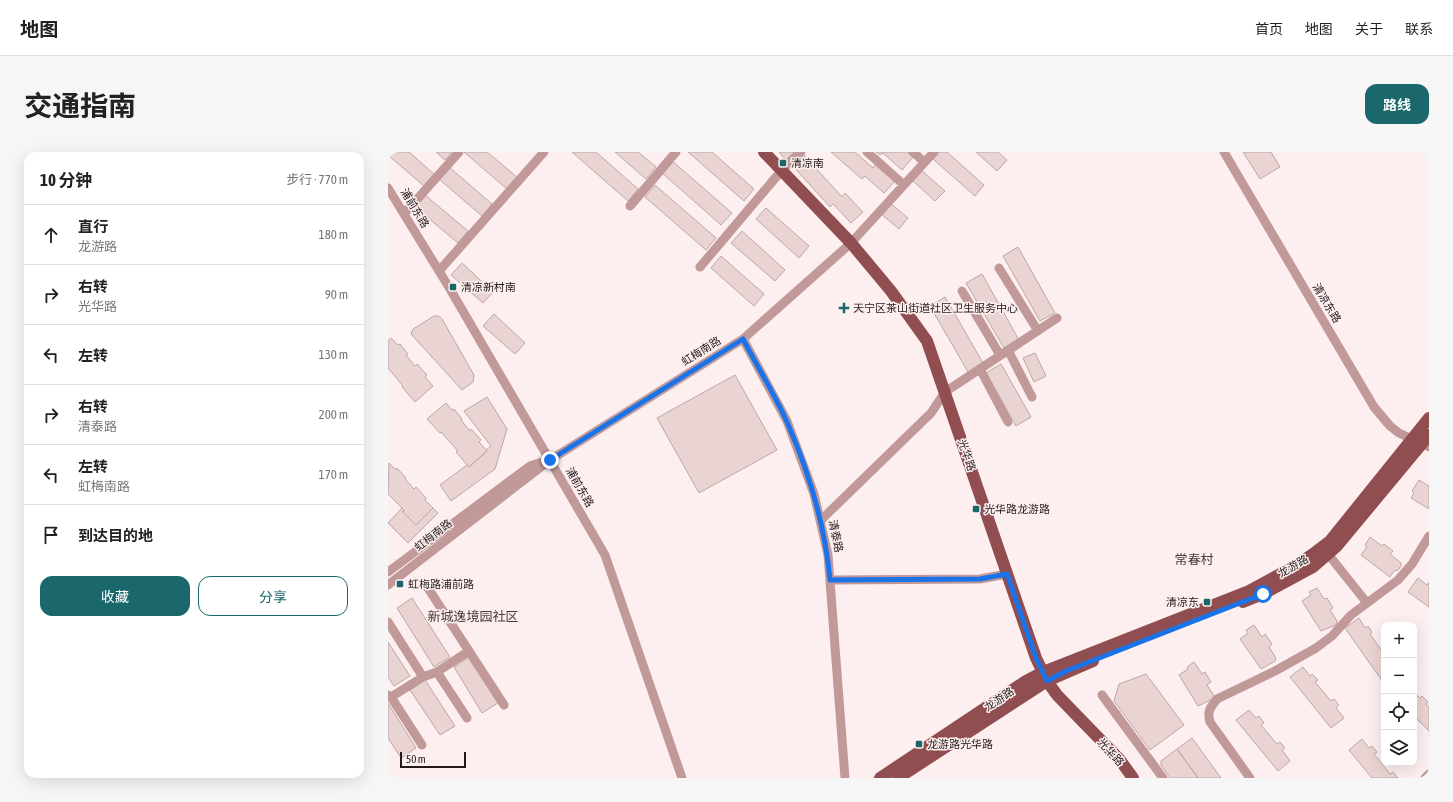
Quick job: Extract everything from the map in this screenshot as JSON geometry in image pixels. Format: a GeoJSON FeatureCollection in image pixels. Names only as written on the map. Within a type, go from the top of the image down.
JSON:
{"type":"FeatureCollection","features":[{"type":"Feature","properties":{"kind":"main road","name":"光华路"},"geometry":{"type":"LineString","coordinates":[[764,152],[851,243],[891,291],[927,341],[1036,658],[1045,676],[1058,695],[1120,760],[1133,778]]}},
{"type":"Feature","properties":{"kind":"main road","name":"龙游路"},"geometry":{"type":"LineString","coordinates":[[880,778],[1026,681],[1066,671],[1263,594],[1313,567],[1337,546],[1423,441],[1429,418]]}},
{"type":"Feature","properties":{"kind":"main road","name":"龙游路"},"geometry":{"type":"LineString","coordinates":[[898,778],[1045,676],[1249,591],[1314,554],[1330,541],[1423,441]]}},
{"type":"Feature","properties":{"kind":"street"},"geometry":{"type":"LineString","coordinates":[[404,214],[459,152]]}},
{"type":"Feature","properties":{"kind":"street"},"geometry":{"type":"LineString","coordinates":[[439,272],[544,152]]}},
{"type":"Feature","properties":{"kind":"street"},"geometry":{"type":"LineString","coordinates":[[630,206],[676,152]]}},
{"type":"Feature","properties":{"kind":"street"},"geometry":{"type":"LineString","coordinates":[[700,266],[782,170],[801,152]]}},
{"type":"Feature","properties":{"kind":"street"},"geometry":{"type":"LineString","coordinates":[[867,152],[904,185]]}},
{"type":"Feature","properties":{"kind":"street"},"geometry":{"type":"LineString","coordinates":[[913,152],[924,162]]}},
{"type":"Feature","properties":{"kind":"street","name":"虹梅南路"},"geometry":{"type":"LineString","coordinates":[[388,585],[550,460],[743,339],[851,243],[934,152]]}},
{"type":"Feature","properties":{"kind":"street","name":"清凉东路"},"geometry":{"type":"LineString","coordinates":[[1224,152],[1374,407],[1390,426],[1399,433],[1423,441]]}},
{"type":"Feature","properties":{"kind":"street","name":"浦前东路"},"geometry":{"type":"LineString","coordinates":[[388,188],[605,555],[682,778]]}},
{"type":"Feature","properties":{"kind":"street"},"geometry":{"type":"LineString","coordinates":[[999,268],[1038,330]]}},
{"type":"Feature","properties":{"kind":"street"},"geometry":{"type":"LineString","coordinates":[[962,291],[1000,356]]}},
{"type":"Feature","properties":{"kind":"street"},"geometry":{"type":"LineString","coordinates":[[820,521],[931,413],[945,392],[1057,318]]}},
{"type":"Feature","properties":{"kind":"street","name":"清泰路"},"geometry":{"type":"LineString","coordinates":[[743,339],[786,421],[814,494],[828,555],[845,778]]}},
{"type":"Feature","properties":{"kind":"street"},"geometry":{"type":"LineString","coordinates":[[1008,350],[1032,397]]}},
{"type":"Feature","properties":{"kind":"street"},"geometry":{"type":"LineString","coordinates":[[980,369],[1008,422]]}},
{"type":"Feature","properties":{"kind":"street","name":"虹梅南路"},"geometry":{"type":"LineString","coordinates":[[388,572],[530,466],[550,460]]}},
{"type":"Feature","properties":{"kind":"street"},"geometry":{"type":"LineString","coordinates":[[1250,778],[1210,722],[1208,715],[1211,707],[1217,699],[1275,671],[1316,648],[1332,636],[1351,615],[1398,580],[1412,564],[1429,536]]}},
{"type":"Feature","properties":{"kind":"street"},"geometry":{"type":"LineString","coordinates":[[1328,554],[1368,603]]}},
{"type":"Feature","properties":{"kind":"street"},"geometry":{"type":"LineString","coordinates":[[830,580],[980,579],[1007,574]]}},
{"type":"Feature","properties":{"kind":"street"},"geometry":{"type":"LineString","coordinates":[[426,585],[504,705]]}},
{"type":"Feature","properties":{"kind":"street"},"geometry":{"type":"LineString","coordinates":[[388,622],[423,677]]}},
{"type":"Feature","properties":{"kind":"street"},"geometry":{"type":"LineString","coordinates":[[422,745],[389,696],[423,677],[437,672],[469,651]]}},
{"type":"Feature","properties":{"kind":"street"},"geometry":{"type":"LineString","coordinates":[[437,672],[467,718]]}},
{"type":"Feature","properties":{"kind":"street"},"geometry":{"type":"LineString","coordinates":[[1102,695],[1163,778]]}},
{"type":"Feature","properties":{"kind":"street"},"geometry":{"type":"LineString","coordinates":[[1425,778],[1429,774]]}},
{"type":"Feature","properties":{"kind":"building"},"geometry":{"type":"Polygon","coordinates":[[[388,152],[409,152],[434,174],[424,186],[388,155],[388,152]]]}},
{"type":"Feature","properties":{"kind":"building"},"geometry":{"type":"Polygon","coordinates":[[[436,152],[452,152],[445,160],[436,152]]]}},
{"type":"Feature","properties":{"kind":"building"},"geometry":{"type":"Polygon","coordinates":[[[464,152],[487,152],[517,177],[507,189],[464,152]]]}},
{"type":"Feature","properties":{"kind":"building"},"geometry":{"type":"Polygon","coordinates":[[[572,152],[596,152],[638,189],[628,201],[572,152]]]}},
{"type":"Feature","properties":{"kind":"building"},"geometry":{"type":"Polygon","coordinates":[[[615,152],[638,152],[656,167],[646,179],[615,152]]]}},
{"type":"Feature","properties":{"kind":"building"},"geometry":{"type":"Polygon","coordinates":[[[688,152],[712,152],[754,189],[744,201],[688,152]]]}},
{"type":"Feature","properties":{"kind":"building"},"geometry":{"type":"Polygon","coordinates":[[[779,152],[794,152],[786,160],[779,152]]]}},
{"type":"Feature","properties":{"kind":"building"},"geometry":{"type":"Polygon","coordinates":[[[831,152],[855,152],[873,168],[876,164],[895,181],[884,193],[865,176],[862,179],[831,152]]]}},
{"type":"Feature","properties":{"kind":"building"},"geometry":{"type":"Polygon","coordinates":[[[876,152],[907,152],[913,157],[902,170],[883,153],[880,155],[876,152]]]}},
{"type":"Feature","properties":{"kind":"building"},"geometry":{"type":"Polygon","coordinates":[[[939,152],[947,152],[984,185],[975,196],[933,159],[939,152]]]}},
{"type":"Feature","properties":{"kind":"building"},"geometry":{"type":"Polygon","coordinates":[[[976,152],[998,152],[1007,160],[997,171],[976,152]]]}},
{"type":"Feature","properties":{"kind":"building"},"geometry":{"type":"Polygon","coordinates":[[[1243,152],[1271,152],[1280,167],[1260,179],[1243,152]]]}},
{"type":"Feature","properties":{"kind":"building"},"geometry":{"type":"Polygon","coordinates":[[[804,155],[842,197],[845,193],[863,212],[851,223],[833,204],[830,207],[792,165],[804,155]]]}},
{"type":"Feature","properties":{"kind":"building"},"geometry":{"type":"Polygon","coordinates":[[[671,160],[732,213],[721,225],[661,172],[671,160]]]}},
{"type":"Feature","properties":{"kind":"building"},"geometry":{"type":"Polygon","coordinates":[[[449,167],[492,204],[482,216],[439,179],[449,167]]]}},
{"type":"Feature","properties":{"kind":"building"},"geometry":{"type":"Polygon","coordinates":[[[921,170],[945,191],[935,201],[912,180],[921,170]]]}},
{"type":"Feature","properties":{"kind":"building"},"geometry":{"type":"Polygon","coordinates":[[[655,185],[716,238],[706,250],[645,197],[655,185]]]}},
{"type":"Feature","properties":{"kind":"building"},"geometry":{"type":"Polygon","coordinates":[[[425,195],[468,231],[458,243],[415,207],[425,195]]]}},
{"type":"Feature","properties":{"kind":"building"},"geometry":{"type":"Polygon","coordinates":[[[890,203],[908,218],[899,229],[881,214],[890,203]]]}},
{"type":"Feature","properties":{"kind":"building"},"geometry":{"type":"Polygon","coordinates":[[[766,208],[809,246],[799,258],[756,219],[766,208]]]}},
{"type":"Feature","properties":{"kind":"building"},"geometry":{"type":"Polygon","coordinates":[[[742,231],[785,270],[775,281],[731,243],[742,231]]]}},
{"type":"Feature","properties":{"kind":"building"},"geometry":{"type":"Polygon","coordinates":[[[1018,247],[1055,313],[1040,321],[1003,256],[1018,247]]]}},
{"type":"Feature","properties":{"kind":"building"},"geometry":{"type":"Polygon","coordinates":[[[721,256],[764,294],[754,306],[711,268],[721,256]]]}},
{"type":"Feature","properties":{"kind":"building"},"geometry":{"type":"Polygon","coordinates":[[[462,263],[493,292],[483,303],[451,275],[462,263]]]}},
{"type":"Feature","properties":{"kind":"building"},"geometry":{"type":"Polygon","coordinates":[[[982,274],[1019,340],[1004,348],[966,283],[982,274]]]}},
{"type":"Feature","properties":{"kind":"building"},"geometry":{"type":"Polygon","coordinates":[[[945,297],[983,363],[968,372],[930,306],[945,297]]]}},
{"type":"Feature","properties":{"kind":"building"},"geometry":{"type":"Polygon","coordinates":[[[494,314],[525,343],[515,354],[483,326],[494,314]]]}},
{"type":"Feature","properties":{"kind":"building"},"geometry":{"type":"Polygon","coordinates":[[[434,316],[439,316],[442,319],[474,375],[473,382],[462,390],[411,334],[413,329],[434,316]]]}},
{"type":"Feature","properties":{"kind":"building"},"geometry":{"type":"Polygon","coordinates":[[[391,338],[398,345],[400,344],[408,354],[406,355],[415,366],[417,364],[427,375],[425,377],[433,386],[415,402],[388,368],[388,341],[391,338]]]}},
{"type":"Feature","properties":{"kind":"building"},"geometry":{"type":"Polygon","coordinates":[[[1035,353],[1046,376],[1034,382],[1023,358],[1035,353]]]}},
{"type":"Feature","properties":{"kind":"building"},"geometry":{"type":"Polygon","coordinates":[[[1001,364],[1031,417],[1016,426],[986,373],[1001,364]]]}},
{"type":"Feature","properties":{"kind":"building"},"geometry":{"type":"Polygon","coordinates":[[[735,375],[777,450],[699,493],[657,418],[735,375]]]}},
{"type":"Feature","properties":{"kind":"building"},"geometry":{"type":"Polygon","coordinates":[[[487,397],[507,429],[495,469],[451,501],[440,485],[467,465],[469,467],[491,446],[464,411],[487,397]]]}},
{"type":"Feature","properties":{"kind":"building"},"geometry":{"type":"Polygon","coordinates":[[[446,403],[452,410],[454,409],[470,431],[471,429],[481,440],[479,442],[487,451],[469,467],[456,452],[458,451],[427,419],[446,403]]]}},
{"type":"Feature","properties":{"kind":"building"},"geometry":{"type":"Polygon","coordinates":[[[389,463],[396,470],[397,468],[414,489],[416,487],[433,508],[416,525],[388,494],[389,463]]]}},
{"type":"Feature","properties":{"kind":"building"},"geometry":{"type":"Polygon","coordinates":[[[1419,480],[1429,486],[1429,509],[1411,498],[1414,493],[1412,491],[1419,480]]]}},
{"type":"Feature","properties":{"kind":"building"},"geometry":{"type":"Polygon","coordinates":[[[402,508],[404,510],[403,512],[416,525],[433,508],[438,513],[408,543],[388,523],[402,508]]]}},
{"type":"Feature","properties":{"kind":"building"},"geometry":{"type":"Polygon","coordinates":[[[1370,537],[1382,546],[1384,544],[1393,551],[1390,554],[1401,563],[1398,570],[1394,571],[1390,577],[1361,555],[1367,547],[1365,545],[1370,537]]]}},
{"type":"Feature","properties":{"kind":"building"},"geometry":{"type":"Polygon","coordinates":[[[1418,578],[1427,585],[1429,582],[1429,607],[1408,592],[1418,578]]]}},
{"type":"Feature","properties":{"kind":"building"},"geometry":{"type":"Polygon","coordinates":[[[1317,588],[1324,599],[1327,598],[1333,608],[1330,610],[1337,621],[1336,625],[1321,631],[1302,601],[1311,595],[1309,592],[1317,588]]]}},
{"type":"Feature","properties":{"kind":"building"},"geometry":{"type":"Polygon","coordinates":[[[412,598],[450,657],[434,667],[397,608],[412,598]]]}},
{"type":"Feature","properties":{"kind":"building"},"geometry":{"type":"Polygon","coordinates":[[[1359,618],[1365,628],[1368,626],[1372,632],[1370,634],[1381,650],[1381,679],[1345,628],[1359,618]]]}},
{"type":"Feature","properties":{"kind":"building"},"geometry":{"type":"Polygon","coordinates":[[[1254,625],[1262,637],[1265,634],[1272,644],[1269,647],[1276,658],[1275,661],[1261,669],[1240,639],[1248,633],[1246,630],[1254,625]]]}},
{"type":"Feature","properties":{"kind":"building"},"geometry":{"type":"Polygon","coordinates":[[[388,642],[410,676],[394,686],[388,677],[388,642]]]}},
{"type":"Feature","properties":{"kind":"building"},"geometry":{"type":"Polygon","coordinates":[[[469,657],[498,703],[482,713],[454,667],[469,657]]]}},
{"type":"Feature","properties":{"kind":"building"},"geometry":{"type":"Polygon","coordinates":[[[1194,662],[1202,674],[1205,672],[1211,682],[1207,685],[1214,696],[1213,699],[1198,706],[1179,675],[1188,669],[1187,667],[1194,662]]]}},
{"type":"Feature","properties":{"kind":"building"},"geometry":{"type":"Polygon","coordinates":[[[1303,667],[1310,676],[1312,674],[1318,680],[1315,682],[1331,701],[1334,699],[1339,705],[1336,708],[1344,718],[1331,728],[1290,677],[1303,667]]]}},
{"type":"Feature","properties":{"kind":"building"},"geometry":{"type":"Polygon","coordinates":[[[1146,674],[1184,725],[1150,750],[1114,701],[1119,684],[1146,674]]]}},
{"type":"Feature","properties":{"kind":"building"},"geometry":{"type":"Polygon","coordinates":[[[425,680],[455,726],[440,735],[410,690],[425,680]]]}},
{"type":"Feature","properties":{"kind":"building"},"geometry":{"type":"Polygon","coordinates":[[[1417,695],[1420,698],[1422,696],[1428,702],[1426,704],[1429,707],[1429,731],[1417,719],[1417,695]]]}},
{"type":"Feature","properties":{"kind":"building"},"geometry":{"type":"Polygon","coordinates":[[[388,703],[416,748],[401,758],[388,738],[388,703]]]}},
{"type":"Feature","properties":{"kind":"building"},"geometry":{"type":"Polygon","coordinates":[[[1249,710],[1256,718],[1259,716],[1264,723],[1261,725],[1277,744],[1280,742],[1285,748],[1282,750],[1290,761],[1278,771],[1236,720],[1249,710]]]}},
{"type":"Feature","properties":{"kind":"building"},"geometry":{"type":"Polygon","coordinates":[[[1192,738],[1221,778],[1198,778],[1177,749],[1192,738]]]}},
{"type":"Feature","properties":{"kind":"building"},"geometry":{"type":"Polygon","coordinates":[[[1362,739],[1369,748],[1372,746],[1377,752],[1374,754],[1381,763],[1381,766],[1384,766],[1390,774],[1393,772],[1398,778],[1372,778],[1349,750],[1362,739]]]}},
{"type":"Feature","properties":{"kind":"building"},"geometry":{"type":"Polygon","coordinates":[[[1177,749],[1198,778],[1170,778],[1161,765],[1161,761],[1177,749]]]}},
{"type":"Feature","properties":{"kind":"place","name":"清凉南"},"geometry":{"type":"Point","coordinates":[783,163]}},
{"type":"Feature","properties":{"kind":"place","name":"清凉新村南"},"geometry":{"type":"Point","coordinates":[453,287]}},
{"type":"Feature","properties":{"kind":"place","name":"天宁区茶山街道社区卫生服务中心"},"geometry":{"type":"Point","coordinates":[844,308]}},
{"type":"Feature","properties":{"kind":"place","name":"光华路龙游路"},"geometry":{"type":"Point","coordinates":[976,509]}},
{"type":"Feature","properties":{"kind":"place","name":"虹梅路浦前路"},"geometry":{"type":"Point","coordinates":[400,584]}},
{"type":"Feature","properties":{"kind":"place","name":"清凉东"},"geometry":{"type":"Point","coordinates":[1207,602]}},
{"type":"Feature","properties":{"kind":"place","name":"龙游路光华路"},"geometry":{"type":"Point","coordinates":[919,744]}},
{"type":"Feature","properties":{"kind":"district","name":"常春村"},"geometry":{"type":"Point","coordinates":[1194,559]}},
{"type":"Feature","properties":{"kind":"district","name":"新城逸境园社区"},"geometry":{"type":"Point","coordinates":[473,616]}},
{"type":"Feature","properties":{"kind":"route"},"geometry":{"type":"LineString","coordinates":[[550,460],[743,339],[786,421],[814,494],[828,555],[830,580],[980,579],[1007,574],[1036,658],[1047,681],[1066,671],[1263,594]]}}]}
